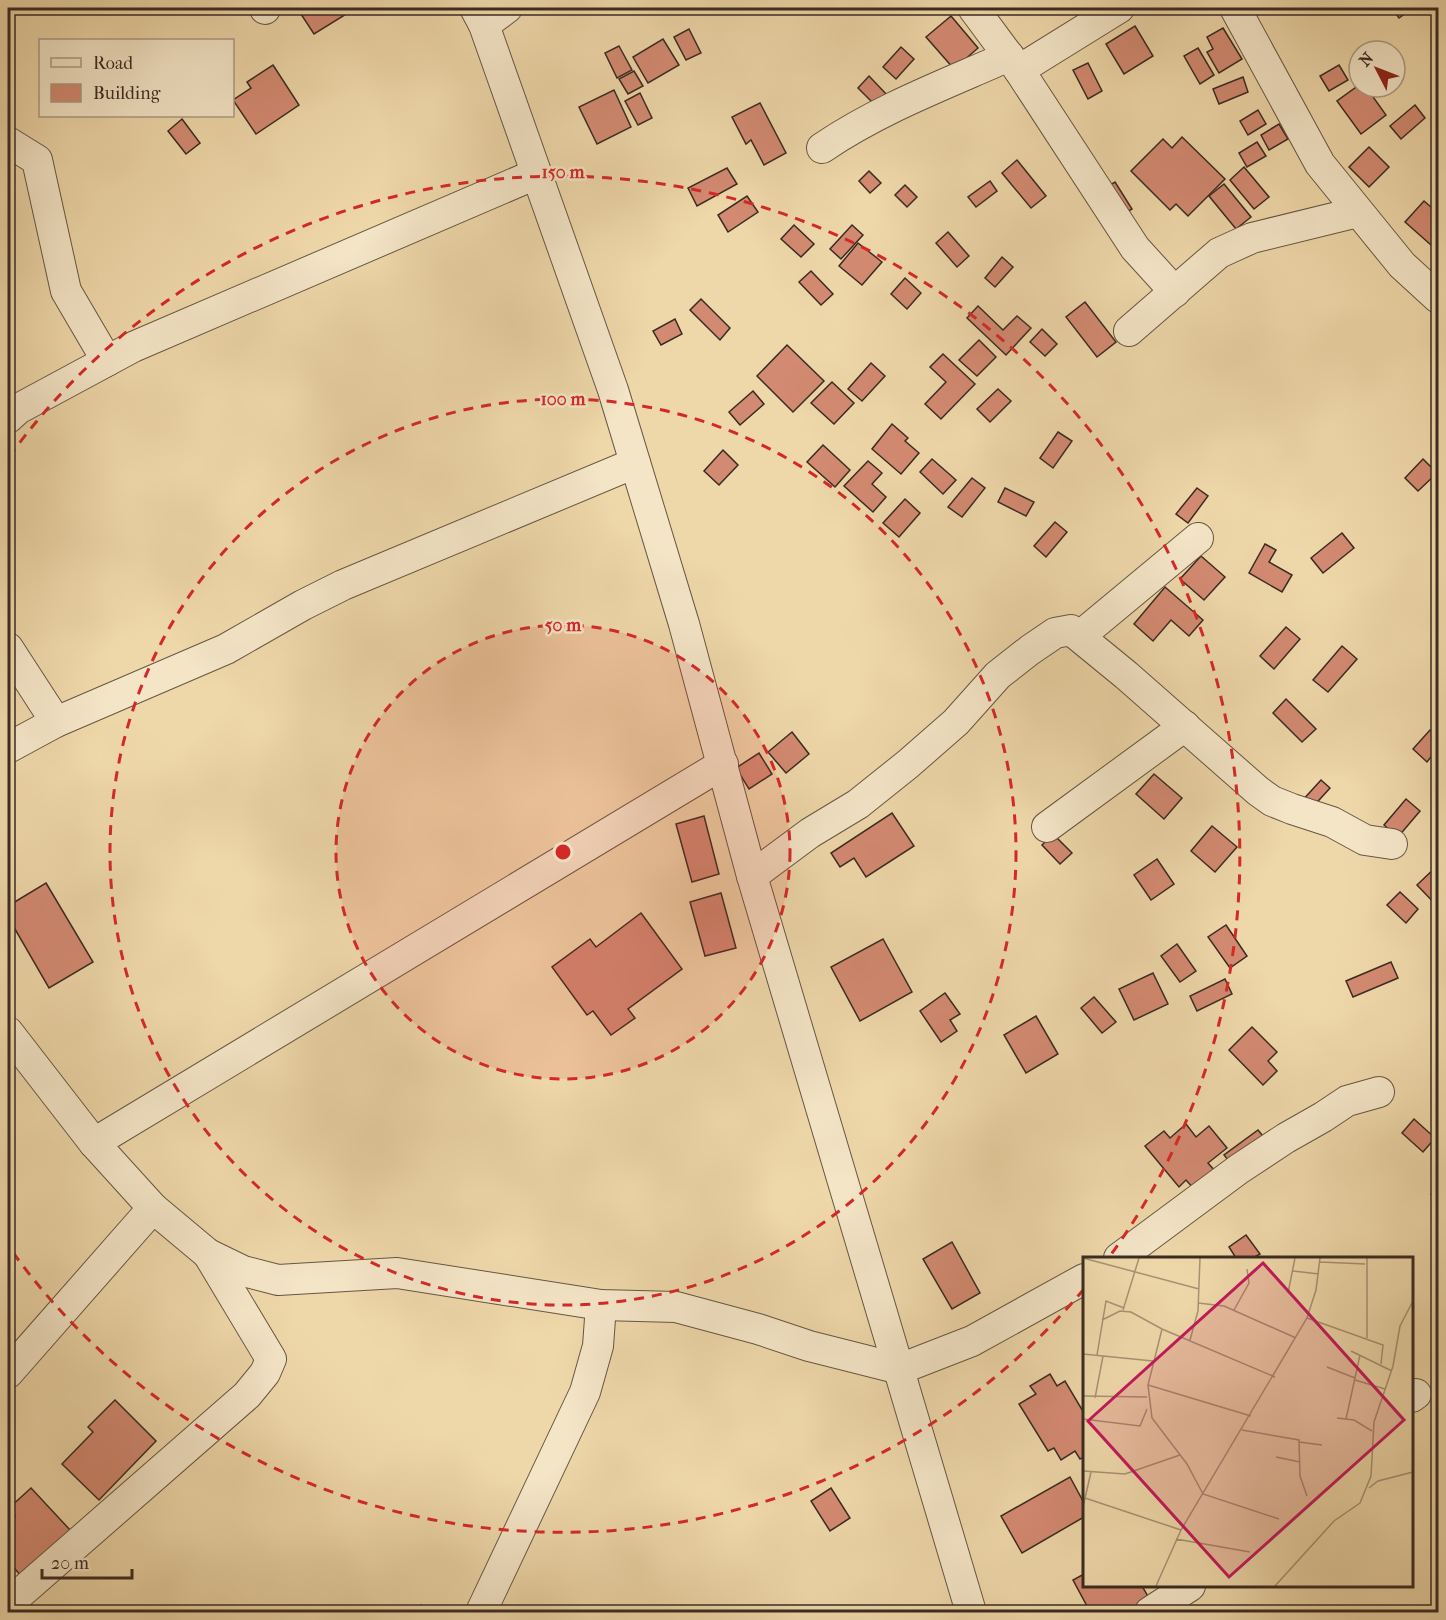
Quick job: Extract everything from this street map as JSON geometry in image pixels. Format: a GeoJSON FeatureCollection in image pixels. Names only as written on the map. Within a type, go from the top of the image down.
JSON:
{"type":"FeatureCollection","features":[{"type":"Feature","properties":{"kind":"street"},"geometry":{"type":"LineString","coordinates":[[974,8],[1014,63],[1135,248],[1175,292]]}},
{"type":"Feature","properties":{"kind":"street"},"geometry":{"type":"LineString","coordinates":[[822,148],[845,132],[876,116],[1014,63],[1119,8]]}},
{"type":"Feature","properties":{"kind":"street"},"geometry":{"type":"LineString","coordinates":[[1234,8],[1320,164],[1402,266],[1438,298]]}},
{"type":"Feature","properties":{"kind":"street"},"geometry":{"type":"LineString","coordinates":[[489,13],[536,174],[613,390],[684,624],[752,876],[971,1612]]}},
{"type":"Feature","properties":{"kind":"street"},"geometry":{"type":"LineString","coordinates":[[8,142],[37,160],[66,291],[107,361]]}},
{"type":"Feature","properties":{"kind":"street"},"geometry":{"type":"LineString","coordinates":[[8,418],[18,409],[134,347],[536,174]]}},
{"type":"Feature","properties":{"kind":"street"},"geometry":{"type":"LineString","coordinates":[[1129,331],[1219,254],[1252,238],[1358,212]]}},
{"type":"Feature","properties":{"kind":"street"},"geometry":{"type":"LineString","coordinates":[[8,748],[56,722],[226,649],[343,585],[634,463]]}},
{"type":"Feature","properties":{"kind":"street"},"geometry":{"type":"LineString","coordinates":[[1080,636],[1198,538]]}},
{"type":"Feature","properties":{"kind":"street"},"geometry":{"type":"LineString","coordinates":[[752,876],[810,833],[858,804],[900,770],[956,722],[998,675],[1030,650],[1055,633],[1071,630],[1272,801],[1332,822],[1365,840],[1392,844]]}},
{"type":"Feature","properties":{"kind":"street"},"geometry":{"type":"LineString","coordinates":[[8,648],[56,722]]}},
{"type":"Feature","properties":{"kind":"street"},"geometry":{"type":"LineString","coordinates":[[1047,827],[1185,726]]}},
{"type":"Feature","properties":{"kind":"street"},"geometry":{"type":"LineString","coordinates":[[94,1143],[723,764]]}},
{"type":"Feature","properties":{"kind":"street"},"geometry":{"type":"LineString","coordinates":[[8,1032],[94,1143],[153,1208],[208,1254],[243,1271],[278,1281],[397,1274],[601,1305],[676,1307],[758,1329],[809,1346],[900,1369],[972,1341],[1083,1280]]}},
{"type":"Feature","properties":{"kind":"street"},"geometry":{"type":"LineString","coordinates":[[1120,1257],[1239,1169],[1286,1138],[1347,1101],[1379,1092]]}},
{"type":"Feature","properties":{"kind":"street"},"geometry":{"type":"LineString","coordinates":[[8,1373],[153,1208]]}},
{"type":"Feature","properties":{"kind":"street"},"geometry":{"type":"LineString","coordinates":[[8,1604],[247,1395],[265,1373],[271,1359],[208,1254]]}},
{"type":"Feature","properties":{"kind":"street"},"geometry":{"type":"LineString","coordinates":[[481,1612],[585,1392],[598,1346],[601,1305]]}},
{"type":"Feature","properties":{"kind":"street"},"geometry":{"type":"LineString","coordinates":[[1150,1612],[1188,1587]]}},
{"type":"Feature","properties":{"kind":"building"},"geometry":{"type":"Polygon","coordinates":[[[297,8],[356,8],[314,34],[297,8]]]}},
{"type":"Feature","properties":{"kind":"building"},"geometry":{"type":"Polygon","coordinates":[[[1392,8],[1413,8],[1399,18],[1392,8]]]}},
{"type":"Feature","properties":{"kind":"building"},"geometry":{"type":"Polygon","coordinates":[[[951,16],[978,48],[954,69],[926,37],[951,16]]]}},
{"type":"Feature","properties":{"kind":"building"},"geometry":{"type":"Polygon","coordinates":[[[1135,26],[1153,56],[1124,74],[1106,44],[1135,26]]]}},
{"type":"Feature","properties":{"kind":"building"},"geometry":{"type":"Polygon","coordinates":[[[1223,28],[1242,59],[1219,73],[1207,52],[1213,49],[1207,37],[1223,28]]]}},
{"type":"Feature","properties":{"kind":"building"},"geometry":{"type":"Polygon","coordinates":[[[689,29],[701,53],[686,60],[674,37],[689,29]]]}},
{"type":"Feature","properties":{"kind":"building"},"geometry":{"type":"Polygon","coordinates":[[[663,39],[679,65],[648,83],[633,57],[663,39]]]}},
{"type":"Feature","properties":{"kind":"building"},"geometry":{"type":"Polygon","coordinates":[[[619,46],[632,70],[617,78],[605,53],[619,46]]]}},
{"type":"Feature","properties":{"kind":"building"},"geometry":{"type":"Polygon","coordinates":[[[901,47],[914,59],[896,79],[883,67],[901,47]]]}},
{"type":"Feature","properties":{"kind":"building"},"geometry":{"type":"Polygon","coordinates":[[[1198,48],[1214,75],[1200,84],[1184,56],[1198,48]]]}},
{"type":"Feature","properties":{"kind":"building"},"geometry":{"type":"Polygon","coordinates":[[[1088,63],[1102,91],[1088,99],[1073,70],[1088,63]]]}},
{"type":"Feature","properties":{"kind":"building"},"geometry":{"type":"Polygon","coordinates":[[[273,65],[299,105],[256,134],[234,101],[251,88],[247,82],[273,65]]]}},
{"type":"Feature","properties":{"kind":"building"},"geometry":{"type":"Polygon","coordinates":[[[1339,65],[1347,81],[1329,91],[1320,76],[1339,65]]]}},
{"type":"Feature","properties":{"kind":"building"},"geometry":{"type":"Polygon","coordinates":[[[634,71],[643,86],[628,94],[619,79],[634,71]]]}},
{"type":"Feature","properties":{"kind":"building"},"geometry":{"type":"Polygon","coordinates":[[[869,76],[888,96],[877,107],[858,88],[869,76]]]}},
{"type":"Feature","properties":{"kind":"building"},"geometry":{"type":"Polygon","coordinates":[[[1243,77],[1248,92],[1219,104],[1213,89],[1243,77]]]}},
{"type":"Feature","properties":{"kind":"building"},"geometry":{"type":"Polygon","coordinates":[[[614,90],[631,127],[597,144],[579,107],[614,90]]]}},
{"type":"Feature","properties":{"kind":"building"},"geometry":{"type":"Polygon","coordinates":[[[640,93],[652,118],[638,125],[625,101],[640,93]]]}},
{"type":"Feature","properties":{"kind":"building"},"geometry":{"type":"Polygon","coordinates":[[[1347,94],[1347,99],[1375,99],[1386,115],[1361,134],[1337,101],[1347,94]]]}},
{"type":"Feature","properties":{"kind":"building"},"geometry":{"type":"Polygon","coordinates":[[[760,103],[786,153],[764,165],[751,140],[746,144],[732,117],[760,103]]]}},
{"type":"Feature","properties":{"kind":"building"},"geometry":{"type":"Polygon","coordinates":[[[1415,105],[1425,118],[1401,139],[1390,126],[1415,105]]]}},
{"type":"Feature","properties":{"kind":"building"},"geometry":{"type":"Polygon","coordinates":[[[1258,110],[1266,124],[1248,135],[1240,121],[1258,110]]]}},
{"type":"Feature","properties":{"kind":"building"},"geometry":{"type":"Polygon","coordinates":[[[182,119],[200,143],[186,154],[168,131],[182,119]]]}},
{"type":"Feature","properties":{"kind":"building"},"geometry":{"type":"Polygon","coordinates":[[[1279,124],[1288,139],[1269,150],[1261,135],[1279,124]]]}},
{"type":"Feature","properties":{"kind":"building"},"geometry":{"type":"Polygon","coordinates":[[[1182,137],[1225,179],[1188,216],[1176,204],[1170,210],[1131,171],[1163,139],[1172,148],[1182,137]]]}},
{"type":"Feature","properties":{"kind":"building"},"geometry":{"type":"Polygon","coordinates":[[[1257,142],[1266,156],[1247,167],[1239,153],[1257,142]]]}},
{"type":"Feature","properties":{"kind":"building"},"geometry":{"type":"Polygon","coordinates":[[[1369,147],[1389,167],[1369,187],[1349,167],[1369,147]]]}},
{"type":"Feature","properties":{"kind":"building"},"geometry":{"type":"Polygon","coordinates":[[[1017,160],[1046,196],[1031,208],[1002,173],[1017,160]]]}},
{"type":"Feature","properties":{"kind":"building"},"geometry":{"type":"Polygon","coordinates":[[[1244,167],[1269,197],[1254,209],[1230,180],[1244,167]]]}},
{"type":"Feature","properties":{"kind":"building"},"geometry":{"type":"Polygon","coordinates":[[[727,168],[737,184],[697,206],[688,188],[727,168]]]}},
{"type":"Feature","properties":{"kind":"building"},"geometry":{"type":"Polygon","coordinates":[[[869,171],[881,183],[870,193],[859,181],[869,171]]]}},
{"type":"Feature","properties":{"kind":"building"},"geometry":{"type":"Polygon","coordinates":[[[990,181],[997,191],[976,207],[968,197],[990,181]]]}},
{"type":"Feature","properties":{"kind":"building"},"geometry":{"type":"Polygon","coordinates":[[[1115,182],[1132,209],[1118,218],[1102,190],[1115,182]]]}},
{"type":"Feature","properties":{"kind":"building"},"geometry":{"type":"Polygon","coordinates":[[[1224,184],[1251,217],[1236,229],[1209,196],[1224,184]]]}},
{"type":"Feature","properties":{"kind":"building"},"geometry":{"type":"Polygon","coordinates":[[[905,185],[917,197],[907,207],[895,195],[905,185]]]}},
{"type":"Feature","properties":{"kind":"building"},"geometry":{"type":"Polygon","coordinates":[[[747,196],[758,212],[728,232],[718,215],[747,196]]]}},
{"type":"Feature","properties":{"kind":"building"},"geometry":{"type":"Polygon","coordinates":[[[1424,201],[1438,213],[1438,237],[1431,245],[1405,222],[1424,201]]]}},
{"type":"Feature","properties":{"kind":"building"},"geometry":{"type":"Polygon","coordinates":[[[794,225],[814,244],[801,257],[781,239],[794,225]]]}},
{"type":"Feature","properties":{"kind":"building"},"geometry":{"type":"Polygon","coordinates":[[[852,225],[863,235],[841,259],[830,249],[852,225]]]}},
{"type":"Feature","properties":{"kind":"building"},"geometry":{"type":"Polygon","coordinates":[[[948,232],[969,256],[957,267],[936,243],[948,232]]]}},
{"type":"Feature","properties":{"kind":"building"},"geometry":{"type":"Polygon","coordinates":[[[858,243],[882,262],[862,285],[839,266],[858,243]]]}},
{"type":"Feature","properties":{"kind":"building"},"geometry":{"type":"Polygon","coordinates":[[[1002,257],[1013,267],[995,287],[985,278],[1002,257]]]}},
{"type":"Feature","properties":{"kind":"building"},"geometry":{"type":"Polygon","coordinates":[[[811,271],[833,294],[821,305],[799,282],[811,271]]]}},
{"type":"Feature","properties":{"kind":"building"},"geometry":{"type":"Polygon","coordinates":[[[905,278],[921,293],[907,309],[891,294],[905,278]]]}},
{"type":"Feature","properties":{"kind":"building"},"geometry":{"type":"Polygon","coordinates":[[[701,299],[730,328],[720,340],[690,310],[701,299]]]}},
{"type":"Feature","properties":{"kind":"building"},"geometry":{"type":"Polygon","coordinates":[[[1085,302],[1116,342],[1097,357],[1066,317],[1085,302]]]}},
{"type":"Feature","properties":{"kind":"building"},"geometry":{"type":"Polygon","coordinates":[[[978,306],[1003,330],[1017,316],[1031,328],[1006,355],[967,318],[978,306]]]}},
{"type":"Feature","properties":{"kind":"building"},"geometry":{"type":"Polygon","coordinates":[[[675,319],[682,334],[661,345],[653,331],[675,319]]]}},
{"type":"Feature","properties":{"kind":"building"},"geometry":{"type":"Polygon","coordinates":[[[1042,329],[1057,344],[1045,356],[1030,342],[1042,329]]]}},
{"type":"Feature","properties":{"kind":"building"},"geometry":{"type":"Polygon","coordinates":[[[979,340],[996,357],[977,376],[959,360],[979,340]]]}},
{"type":"Feature","properties":{"kind":"building"},"geometry":{"type":"Polygon","coordinates":[[[787,345],[824,381],[793,412],[757,376],[787,345]]]}},
{"type":"Feature","properties":{"kind":"building"},"geometry":{"type":"Polygon","coordinates":[[[943,354],[975,384],[941,419],[925,404],[946,382],[930,367],[943,354]]]}},
{"type":"Feature","properties":{"kind":"building"},"geometry":{"type":"Polygon","coordinates":[[[871,363],[885,376],[862,401],[848,389],[871,363]]]}},
{"type":"Feature","properties":{"kind":"building"},"geometry":{"type":"Polygon","coordinates":[[[832,382],[854,403],[834,424],[811,403],[832,382]]]}},
{"type":"Feature","properties":{"kind":"building"},"geometry":{"type":"Polygon","coordinates":[[[998,389],[1011,401],[990,422],[977,409],[998,389]]]}},
{"type":"Feature","properties":{"kind":"building"},"geometry":{"type":"Polygon","coordinates":[[[753,391],[764,404],[740,425],[729,412],[753,391]]]}},
{"type":"Feature","properties":{"kind":"building"},"geometry":{"type":"Polygon","coordinates":[[[892,424],[908,438],[905,441],[919,453],[901,474],[872,449],[892,424]]]}},
{"type":"Feature","properties":{"kind":"building"},"geometry":{"type":"Polygon","coordinates":[[[1058,432],[1072,441],[1053,468],[1040,458],[1058,432]]]}},
{"type":"Feature","properties":{"kind":"building"},"geometry":{"type":"Polygon","coordinates":[[[823,445],[850,470],[835,487],[807,462],[823,445]]]}},
{"type":"Feature","properties":{"kind":"building"},"geometry":{"type":"Polygon","coordinates":[[[723,450],[738,465],[719,485],[704,471],[723,450]]]}},
{"type":"Feature","properties":{"kind":"building"},"geometry":{"type":"Polygon","coordinates":[[[932,459],[956,480],[943,494],[920,472],[932,459]]]}},
{"type":"Feature","properties":{"kind":"building"},"geometry":{"type":"Polygon","coordinates":[[[1423,459],[1437,473],[1418,491],[1405,478],[1423,459]]]}},
{"type":"Feature","properties":{"kind":"building"},"geometry":{"type":"Polygon","coordinates":[[[868,461],[882,473],[872,484],[886,497],[873,512],[844,486],[868,461]]]}},
{"type":"Feature","properties":{"kind":"building"},"geometry":{"type":"Polygon","coordinates":[[[972,478],[985,488],[962,517],[948,507],[972,478]]]}},
{"type":"Feature","properties":{"kind":"building"},"geometry":{"type":"Polygon","coordinates":[[[1005,488],[1034,502],[1026,516],[998,502],[1005,488]]]}},
{"type":"Feature","properties":{"kind":"building"},"geometry":{"type":"Polygon","coordinates":[[[1197,488],[1208,496],[1188,523],[1176,514],[1197,488]]]}},
{"type":"Feature","properties":{"kind":"building"},"geometry":{"type":"Polygon","coordinates":[[[1438,488],[1438,502],[1432,495],[1438,488]]]}},
{"type":"Feature","properties":{"kind":"building"},"geometry":{"type":"Polygon","coordinates":[[[905,499],[920,513],[899,537],[883,523],[905,499]]]}},
{"type":"Feature","properties":{"kind":"building"},"geometry":{"type":"Polygon","coordinates":[[[1055,522],[1067,532],[1046,557],[1034,546],[1055,522]]]}},
{"type":"Feature","properties":{"kind":"building"},"geometry":{"type":"Polygon","coordinates":[[[1342,533],[1354,548],[1323,573],[1311,558],[1342,533]]]}},
{"type":"Feature","properties":{"kind":"building"},"geometry":{"type":"Polygon","coordinates":[[[1265,544],[1276,550],[1269,562],[1292,575],[1282,592],[1249,573],[1265,544]]]}},
{"type":"Feature","properties":{"kind":"building"},"geometry":{"type":"Polygon","coordinates":[[[1201,556],[1225,577],[1204,600],[1180,579],[1201,556]]]}},
{"type":"Feature","properties":{"kind":"building"},"geometry":{"type":"Polygon","coordinates":[[[1165,587],[1203,620],[1189,636],[1171,620],[1153,641],[1134,624],[1165,587]]]}},
{"type":"Feature","properties":{"kind":"building"},"geometry":{"type":"Polygon","coordinates":[[[1286,627],[1300,639],[1274,669],[1260,656],[1286,627]]]}},
{"type":"Feature","properties":{"kind":"building"},"geometry":{"type":"Polygon","coordinates":[[[1342,646],[1357,659],[1328,692],[1313,680],[1342,646]]]}},
{"type":"Feature","properties":{"kind":"building"},"geometry":{"type":"Polygon","coordinates":[[[1286,699],[1316,729],[1302,742],[1273,713],[1286,699]]]}},
{"type":"Feature","properties":{"kind":"building"},"geometry":{"type":"Polygon","coordinates":[[[1430,730],[1438,738],[1438,748],[1427,762],[1413,749],[1430,730]]]}},
{"type":"Feature","properties":{"kind":"building"},"geometry":{"type":"Polygon","coordinates":[[[792,732],[809,754],[786,773],[768,752],[792,732]]]}},
{"type":"Feature","properties":{"kind":"building"},"geometry":{"type":"Polygon","coordinates":[[[759,753],[772,774],[749,789],[736,768],[759,753]]]}},
{"type":"Feature","properties":{"kind":"building"},"geometry":{"type":"Polygon","coordinates":[[[1154,774],[1182,798],[1164,819],[1136,794],[1154,774]]]}},
{"type":"Feature","properties":{"kind":"building"},"geometry":{"type":"Polygon","coordinates":[[[1321,780],[1330,788],[1310,810],[1301,802],[1321,780]]]}},
{"type":"Feature","properties":{"kind":"building"},"geometry":{"type":"Polygon","coordinates":[[[1406,799],[1420,811],[1398,837],[1384,825],[1406,799]]]}},
{"type":"Feature","properties":{"kind":"building"},"geometry":{"type":"Polygon","coordinates":[[[892,813],[914,846],[866,877],[854,858],[840,867],[831,853],[892,813]]]}},
{"type":"Feature","properties":{"kind":"building"},"geometry":{"type":"Polygon","coordinates":[[[704,816],[719,874],[692,882],[676,824],[704,816]]]}},
{"type":"Feature","properties":{"kind":"building"},"geometry":{"type":"Polygon","coordinates":[[[1212,826],[1237,847],[1215,872],[1191,851],[1212,826]]]}},
{"type":"Feature","properties":{"kind":"building"},"geometry":{"type":"Polygon","coordinates":[[[1053,834],[1072,853],[1060,864],[1042,845],[1053,834]]]}},
{"type":"Feature","properties":{"kind":"building"},"geometry":{"type":"Polygon","coordinates":[[[1157,859],[1174,884],[1151,900],[1134,875],[1157,859]]]}},
{"type":"Feature","properties":{"kind":"building"},"geometry":{"type":"Polygon","coordinates":[[[1438,865],[1438,907],[1417,885],[1438,865]]]}},
{"type":"Feature","properties":{"kind":"building"},"geometry":{"type":"Polygon","coordinates":[[[46,883],[93,962],[49,988],[8,917],[8,906],[46,883]]]}},
{"type":"Feature","properties":{"kind":"building"},"geometry":{"type":"Polygon","coordinates":[[[1400,892],[1418,909],[1406,923],[1387,905],[1400,892]]]}},
{"type":"Feature","properties":{"kind":"building"},"geometry":{"type":"Polygon","coordinates":[[[721,893],[736,948],[705,956],[690,902],[721,893]]]}},
{"type":"Feature","properties":{"kind":"building"},"geometry":{"type":"Polygon","coordinates":[[[641,913],[682,969],[628,1009],[635,1018],[611,1035],[593,1011],[587,1015],[552,967],[590,939],[596,947],[641,913]]]}},
{"type":"Feature","properties":{"kind":"building"},"geometry":{"type":"Polygon","coordinates":[[[1226,925],[1247,956],[1230,968],[1208,937],[1226,925]]]}},
{"type":"Feature","properties":{"kind":"building"},"geometry":{"type":"Polygon","coordinates":[[[883,939],[912,992],[860,1021],[831,967],[883,939]]]}},
{"type":"Feature","properties":{"kind":"building"},"geometry":{"type":"Polygon","coordinates":[[[1177,944],[1196,971],[1180,982],[1161,956],[1177,944]]]}},
{"type":"Feature","properties":{"kind":"building"},"geometry":{"type":"Polygon","coordinates":[[[1391,962],[1398,978],[1353,997],[1346,981],[1391,962]]]}},
{"type":"Feature","properties":{"kind":"building"},"geometry":{"type":"Polygon","coordinates":[[[1153,973],[1168,1004],[1134,1020],[1119,989],[1153,973]]]}},
{"type":"Feature","properties":{"kind":"building"},"geometry":{"type":"Polygon","coordinates":[[[1225,979],[1232,994],[1197,1011],[1190,996],[1225,979]]]}},
{"type":"Feature","properties":{"kind":"building"},"geometry":{"type":"Polygon","coordinates":[[[945,993],[960,1014],[950,1020],[957,1031],[941,1042],[920,1011],[945,993]]]}},
{"type":"Feature","properties":{"kind":"building"},"geometry":{"type":"Polygon","coordinates":[[[1094,997],[1116,1022],[1102,1033],[1081,1008],[1094,997]]]}},
{"type":"Feature","properties":{"kind":"building"},"geometry":{"type":"Polygon","coordinates":[[[1036,1016],[1058,1054],[1026,1073],[1004,1035],[1036,1016]]]}},
{"type":"Feature","properties":{"kind":"building"},"geometry":{"type":"Polygon","coordinates":[[[1252,1027],[1277,1052],[1268,1061],[1277,1071],[1263,1085],[1229,1050],[1252,1027]]]}},
{"type":"Feature","properties":{"kind":"building"},"geometry":{"type":"Polygon","coordinates":[[[1414,1119],[1435,1138],[1423,1152],[1402,1133],[1414,1119]]]}},
{"type":"Feature","properties":{"kind":"building"},"geometry":{"type":"Polygon","coordinates":[[[1186,1124],[1196,1137],[1209,1126],[1227,1148],[1208,1163],[1215,1171],[1194,1189],[1186,1180],[1179,1187],[1145,1146],[1164,1131],[1170,1138],[1186,1124]]]}},
{"type":"Feature","properties":{"kind":"building"},"geometry":{"type":"Polygon","coordinates":[[[1258,1130],[1267,1141],[1233,1166],[1224,1155],[1258,1130]]]}},
{"type":"Feature","properties":{"kind":"building"},"geometry":{"type":"Polygon","coordinates":[[[1438,1186],[1438,1202],[1431,1194],[1438,1186]]]}},
{"type":"Feature","properties":{"kind":"building"},"geometry":{"type":"Polygon","coordinates":[[[1246,1235],[1260,1254],[1255,1257],[1235,1257],[1229,1247],[1246,1235]]]}},
{"type":"Feature","properties":{"kind":"building"},"geometry":{"type":"Polygon","coordinates":[[[952,1242],[980,1293],[952,1309],[923,1259],[952,1242]]]}},
{"type":"Feature","properties":{"kind":"building"},"geometry":{"type":"Polygon","coordinates":[[[1050,1374],[1057,1386],[1065,1381],[1083,1411],[1083,1458],[1080,1459],[1075,1451],[1061,1460],[1054,1448],[1048,1451],[1019,1404],[1036,1394],[1030,1386],[1050,1374]]]}},
{"type":"Feature","properties":{"kind":"building"},"geometry":{"type":"Polygon","coordinates":[[[115,1400],[156,1441],[99,1500],[62,1464],[93,1432],[88,1427],[115,1400]]]}},
{"type":"Feature","properties":{"kind":"building"},"geometry":{"type":"Polygon","coordinates":[[[1070,1477],[1083,1501],[1083,1518],[1022,1553],[1001,1516],[1070,1477]]]}},
{"type":"Feature","properties":{"kind":"building"},"geometry":{"type":"Polygon","coordinates":[[[31,1488],[71,1531],[22,1577],[8,1561],[8,1523],[15,1516],[8,1509],[31,1488]]]}},
{"type":"Feature","properties":{"kind":"building"},"geometry":{"type":"Polygon","coordinates":[[[831,1488],[850,1518],[830,1531],[811,1501],[831,1488]]]}},
{"type":"Feature","properties":{"kind":"building"},"geometry":{"type":"Polygon","coordinates":[[[1083,1575],[1083,1587],[1143,1587],[1150,1600],[1134,1608],[1087,1606],[1073,1580],[1083,1575]]]}},
{"type":"Feature","properties":{"kind":"building"},"geometry":{"type":"Polygon","coordinates":[[[421,1605],[427,1612],[413,1612],[421,1605]]]}}]}
